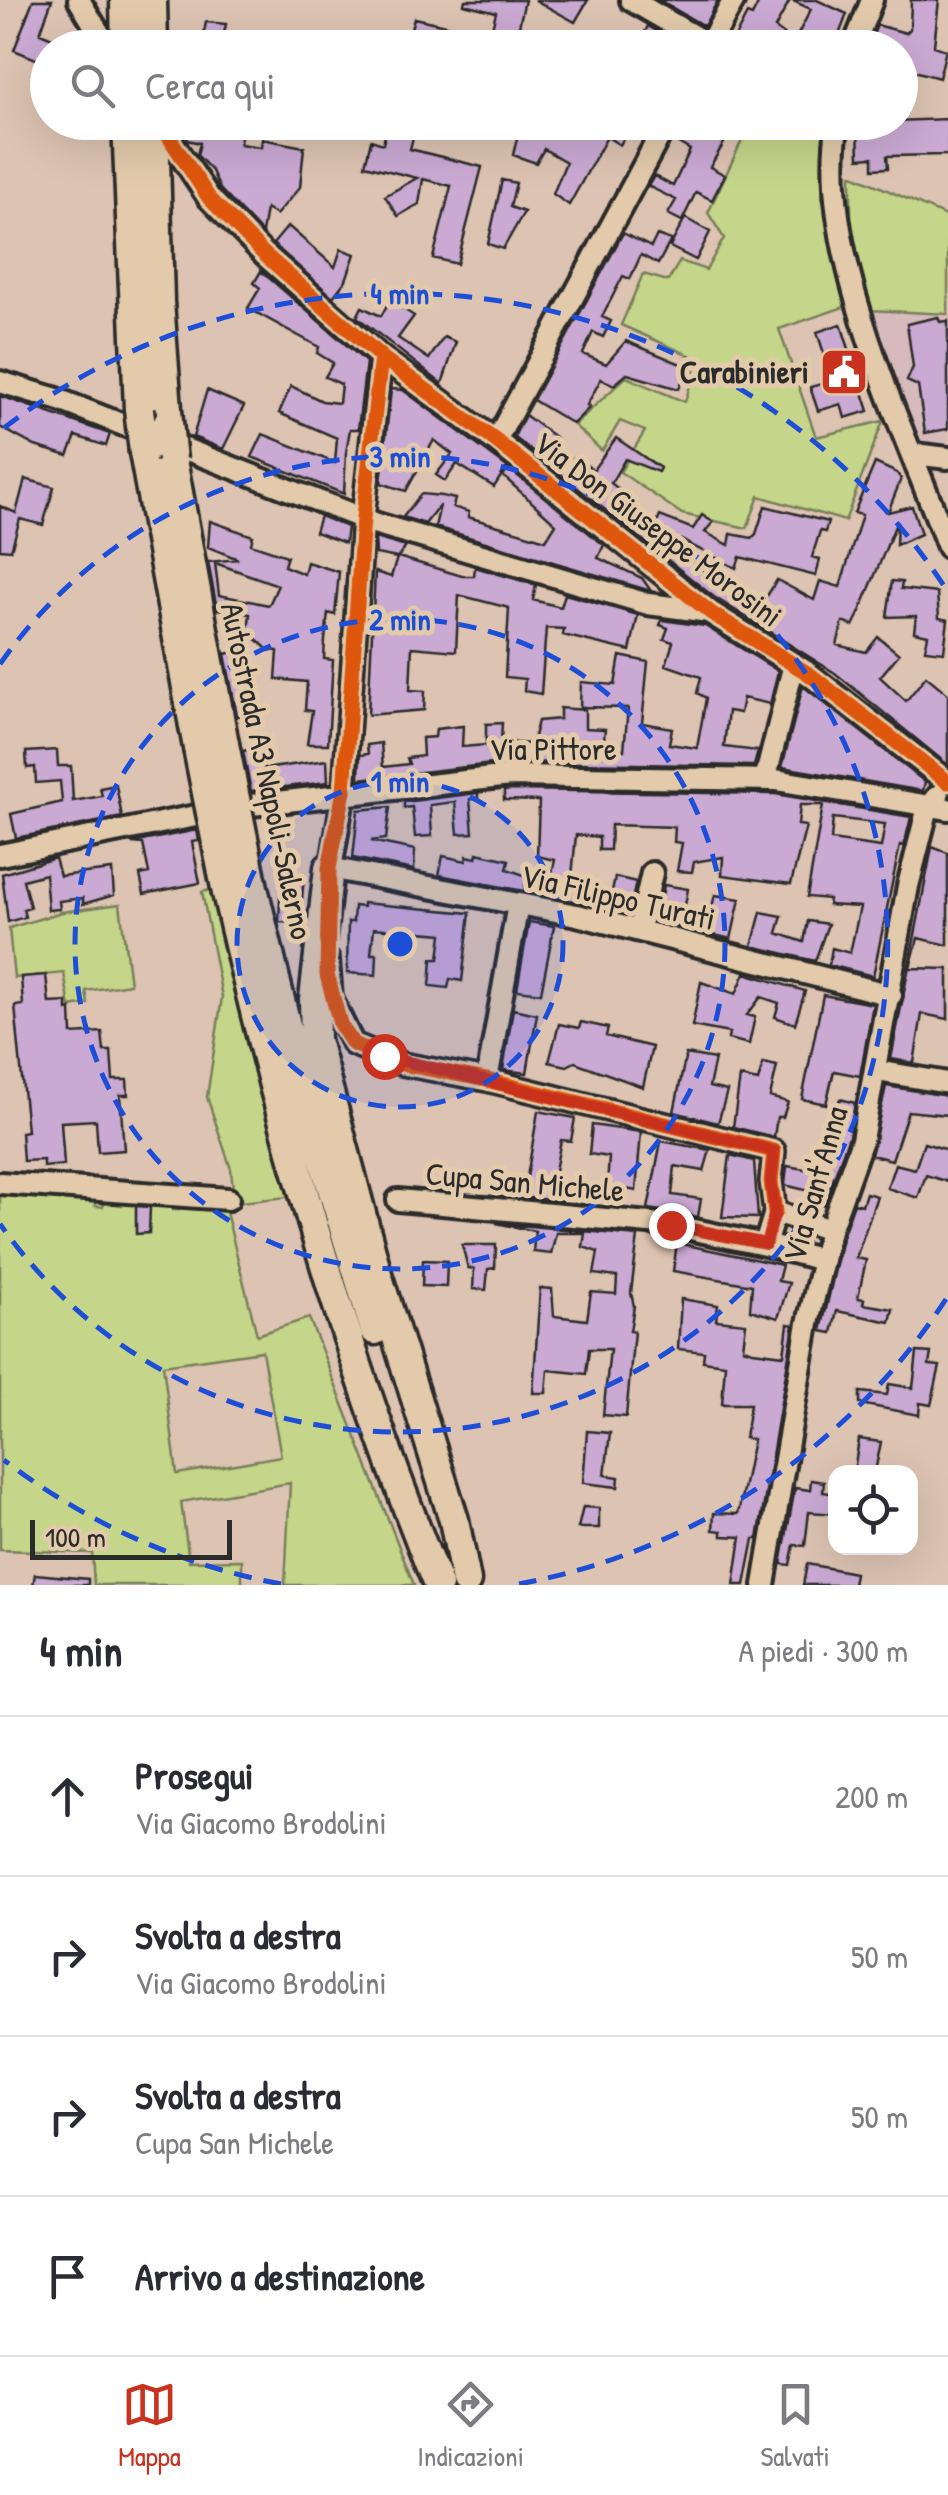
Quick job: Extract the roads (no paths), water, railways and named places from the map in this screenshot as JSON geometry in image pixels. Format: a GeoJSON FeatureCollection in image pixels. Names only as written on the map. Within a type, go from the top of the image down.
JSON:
{"type":"FeatureCollection","features":[{"type":"Feature","properties":{"kind":"highway"},"geometry":{"type":"LineString","coordinates":[[117,30],[124,0]]}},
{"type":"Feature","properties":{"kind":"highway"},"geometry":{"type":"LineString","coordinates":[[152,0],[152,30]]}},
{"type":"Feature","properties":{"kind":"highway","name":"Autostrada A3 Napoli-Salerno"},"geometry":{"type":"LineString","coordinates":[[128,140],[144,452],[211,746],[297,1175],[374,1414],[457,1584]]}},
{"type":"Feature","properties":{"kind":"highway","name":"Autostrada A3 Napoli-Salerno"},"geometry":{"type":"LineString","coordinates":[[154,140],[159,302],[168,422],[211,746]]}},
{"type":"Feature","properties":{"kind":"highway"},"geometry":{"type":"LineString","coordinates":[[328,868],[319,938],[314,1040],[377,1274],[454,1520],[457,1584]]}},
{"type":"Feature","properties":{"kind":"street"},"geometry":{"type":"LineString","coordinates":[[79,0],[103,30]]}},
{"type":"Feature","properties":{"kind":"street"},"geometry":{"type":"LineString","coordinates":[[631,0],[681,30]]}},
{"type":"Feature","properties":{"kind":"street"},"geometry":{"type":"LineString","coordinates":[[717,30],[734,0]]}},
{"type":"Feature","properties":{"kind":"street"},"geometry":{"type":"LineString","coordinates":[[860,30],[872,0]]}},
{"type":"Feature","properties":{"kind":"street"},"geometry":{"type":"LineString","coordinates":[[496,440],[657,140]]}},
{"type":"Feature","properties":{"kind":"street"},"geometry":{"type":"LineString","coordinates":[[836,140],[833,181],[842,236],[865,323],[948,547]]}},
{"type":"Feature","properties":{"kind":"street","name":"Via Don Giuseppe Morosini"},"geometry":{"type":"LineString","coordinates":[[175,147],[210,198],[264,254],[381,357],[496,440],[711,612],[794,664],[948,782]]}},
{"type":"Feature","properties":{"kind":"street"},"geometry":{"type":"LineString","coordinates":[[381,357],[363,518],[344,792],[328,868],[327,975],[340,1024],[352,1044],[402,1064],[487,1080],[774,1151],[771,1181],[775,1212],[766,1244]]}},
{"type":"Feature","properties":{"kind":"street"},"geometry":{"type":"LineString","coordinates":[[0,382],[57,399],[363,518],[648,604],[711,612]]}},
{"type":"Feature","properties":{"kind":"street"},"geometry":{"type":"LineString","coordinates":[[914,454],[948,458]]}},
{"type":"Feature","properties":{"kind":"street"},"geometry":{"type":"LineString","coordinates":[[765,780],[794,664]]}},
{"type":"Feature","properties":{"kind":"street","name":"Via Pittore"},"geometry":{"type":"LineString","coordinates":[[0,855],[214,811],[344,792],[510,776],[765,780],[940,806]]}},
{"type":"Feature","properties":{"kind":"street"},"geometry":{"type":"LineString","coordinates":[[940,806],[948,782]]}},
{"type":"Feature","properties":{"kind":"street","name":"Via Sant'Anna"},"geometry":{"type":"LineString","coordinates":[[764,1585],[823,1260],[862,1140],[908,886],[940,806]]}},
{"type":"Feature","properties":{"kind":"street","name":"Via Filippo Turati"},"geometry":{"type":"LineString","coordinates":[[328,868],[638,930],[891,995]]}},
{"type":"Feature","properties":{"kind":"street"},"geometry":{"type":"LineString","coordinates":[[638,930],[652,872]]}},
{"type":"Feature","properties":{"kind":"street"},"geometry":{"type":"LineString","coordinates":[[487,1080],[518,904]]}},
{"type":"Feature","properties":{"kind":"street"},"geometry":{"type":"LineString","coordinates":[[877,1070],[948,1083]]}},
{"type":"Feature","properties":{"kind":"street"},"geometry":{"type":"LineString","coordinates":[[0,1183],[228,1199]]}},
{"type":"Feature","properties":{"kind":"street","name":"Cupa San Michele"},"geometry":{"type":"LineString","coordinates":[[398,1200],[671,1225],[823,1260]]}},
{"type":"Feature","properties":{"kind":"street"},"geometry":{"type":"LineString","coordinates":[[775,1212],[830,1230]]}},
{"type":"Feature","properties":{"kind":"place","name":"Carabinieri"},"geometry":{"type":"Point","coordinates":[844,372]}}]}
